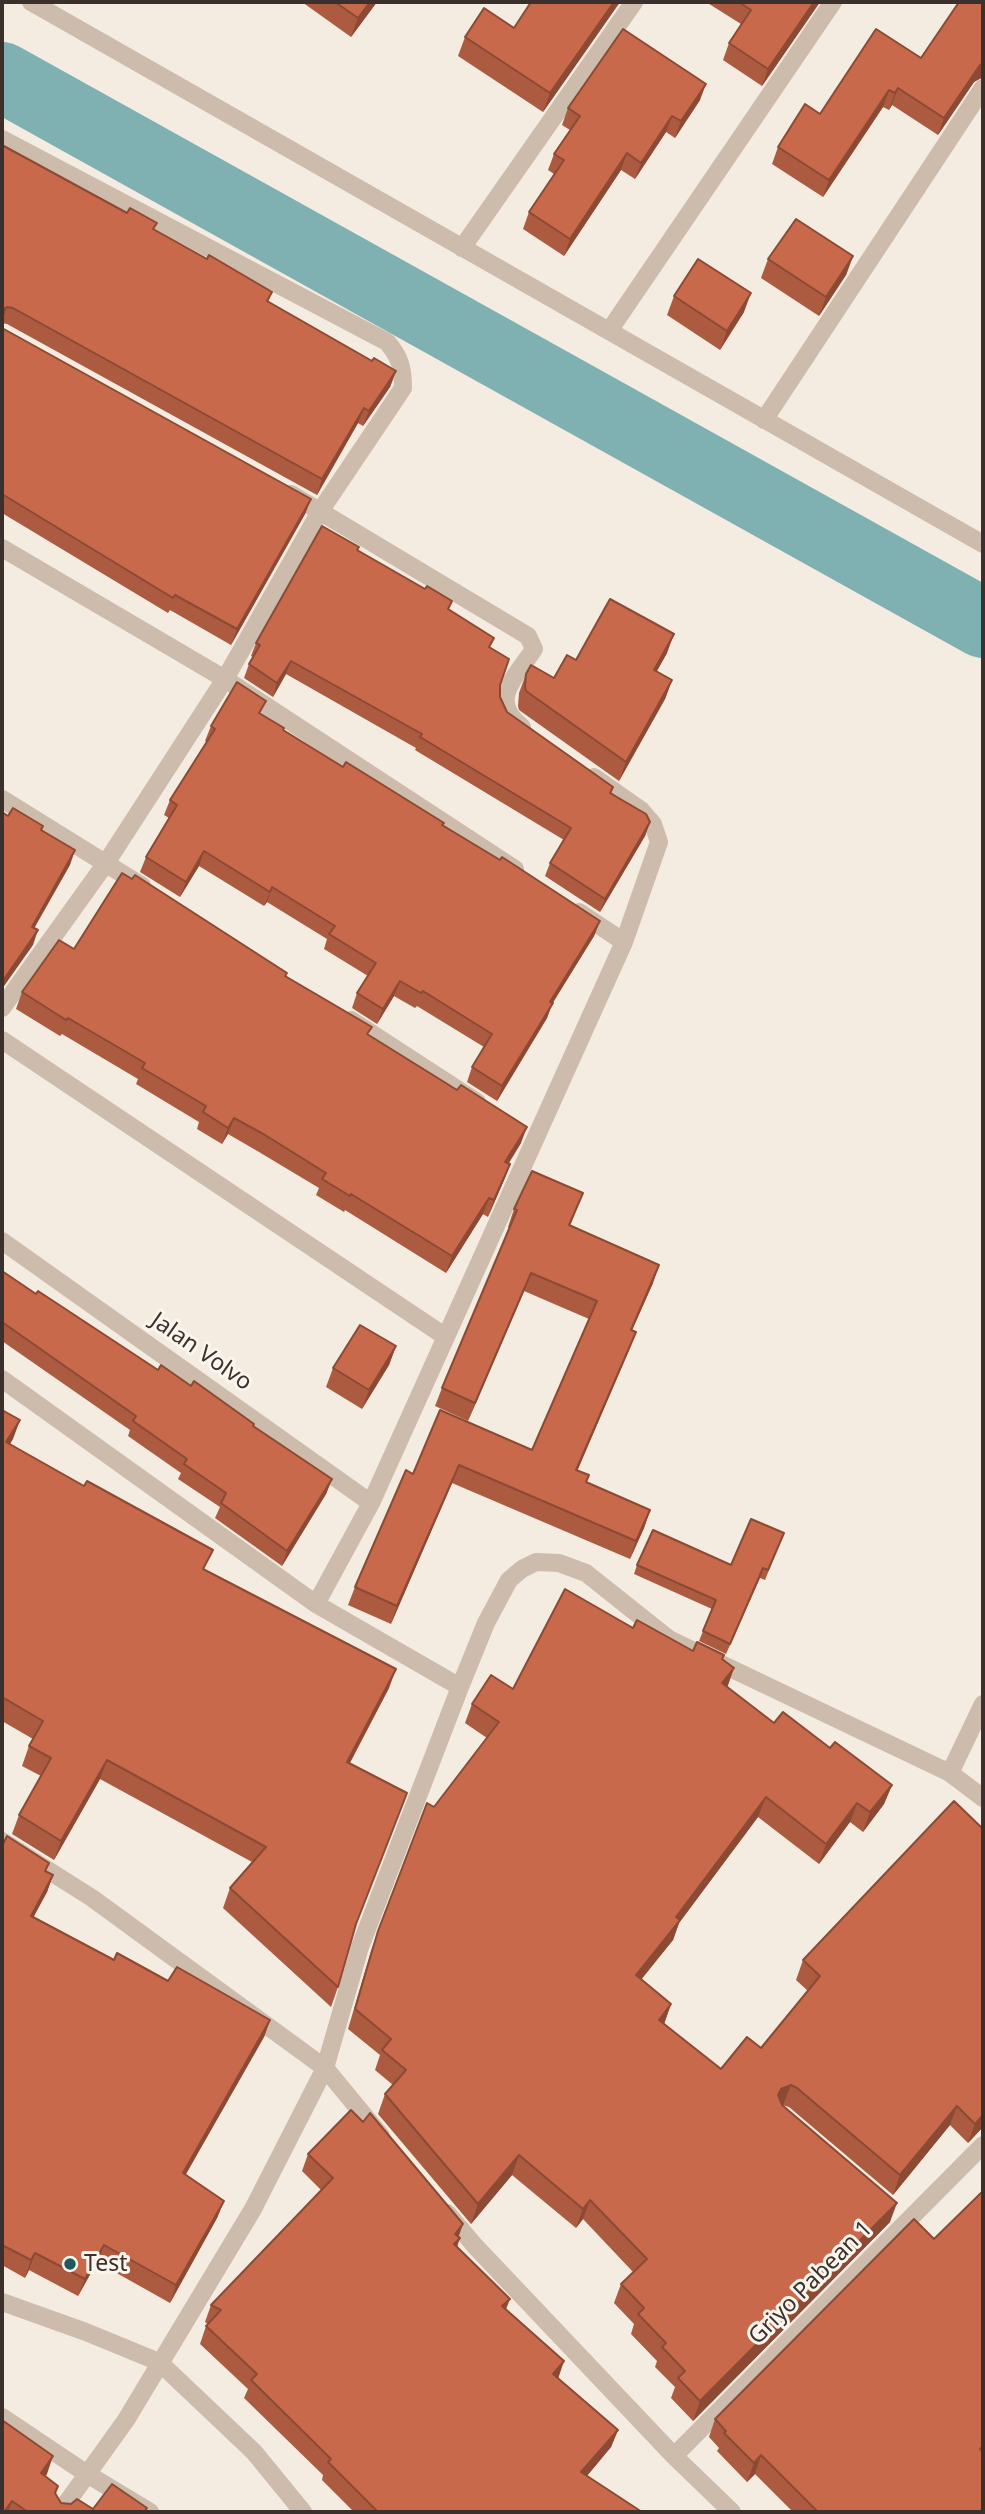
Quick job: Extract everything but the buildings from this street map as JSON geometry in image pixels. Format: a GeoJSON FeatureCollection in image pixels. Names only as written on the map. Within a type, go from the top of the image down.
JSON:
{"type":"FeatureCollection","features":[{"type":"Feature","properties":{"kind":"street"},"geometry":{"type":"LineString","coordinates":[[31,2],[983,544]]}},
{"type":"Feature","properties":{"kind":"street"},"geometry":{"type":"LineString","coordinates":[[462,248],[634,2]]}},
{"type":"Feature","properties":{"kind":"street"},"geometry":{"type":"LineString","coordinates":[[609,331],[833,2]]}},
{"type":"Feature","properties":{"kind":"street"},"geometry":{"type":"LineString","coordinates":[[764,420],[983,88]]}},
{"type":"Feature","properties":{"kind":"street"},"geometry":{"type":"LineString","coordinates":[[2,139],[387,342],[396,353],[403,369],[403,388],[321,510],[225,679],[106,863],[2,1008]]}},
{"type":"Feature","properties":{"kind":"street"},"geometry":{"type":"LineString","coordinates":[[274,484],[528,636],[534,649],[507,691],[505,707],[509,717],[541,741]]}},
{"type":"Feature","properties":{"kind":"street"},"geometry":{"type":"LineString","coordinates":[[2,548],[225,679],[533,882]]}},
{"type":"Feature","properties":{"kind":"street"},"geometry":{"type":"LineString","coordinates":[[316,1604],[371,1503],[446,1337],[529,1135],[624,942],[659,842],[653,824],[641,810],[575,764]]}},
{"type":"Feature","properties":{"kind":"street"},"geometry":{"type":"LineString","coordinates":[[2,799],[153,893]]}},
{"type":"Feature","properties":{"kind":"street"},"geometry":{"type":"LineString","coordinates":[[567,904],[624,942]]}},
{"type":"Feature","properties":{"kind":"street"},"geometry":{"type":"LineString","coordinates":[[338,1012],[488,1109]]}},
{"type":"Feature","properties":{"kind":"street"},"geometry":{"type":"LineString","coordinates":[[2,1040],[446,1337]]}},
{"type":"Feature","properties":{"kind":"street","name":"Jalan Volvo"},"geometry":{"type":"LineString","coordinates":[[2,1241],[371,1503]]}},
{"type":"Feature","properties":{"kind":"street"},"geometry":{"type":"LineString","coordinates":[[2,1379],[316,1604],[460,1686]]}},
{"type":"Feature","properties":{"kind":"street"},"geometry":{"type":"LineString","coordinates":[[60,2512],[125,2420],[253,2209],[325,2068],[360,1947],[460,1686],[486,1623],[509,1580],[522,1569],[536,1562],[559,1563],[586,1573],[670,1639],[950,1773],[983,1798]]}},
{"type":"Feature","properties":{"kind":"street"},"geometry":{"type":"LineString","coordinates":[[950,1773],[983,1704]]}},
{"type":"Feature","properties":{"kind":"street"},"geometry":{"type":"LineString","coordinates":[[2,1841],[92,1898],[325,2068],[395,2152]]}},
{"type":"Feature","properties":{"kind":"street","name":"Griyo Pabean 1"},"geometry":{"type":"LineString","coordinates":[[674,2456],[983,2145]]}},
{"type":"Feature","properties":{"kind":"street"},"geometry":{"type":"LineString","coordinates":[[439,2204],[475,2246],[674,2456],[732,2512]]}},
{"type":"Feature","properties":{"kind":"street"},"geometry":{"type":"LineString","coordinates":[[892,2210],[907,2222]]}},
{"type":"Feature","properties":{"kind":"street"},"geometry":{"type":"LineString","coordinates":[[2,2302],[159,2362],[254,2452],[303,2512]]}},
{"type":"Feature","properties":{"kind":"street"},"geometry":{"type":"LineString","coordinates":[[2,2417],[150,2512]]}},
{"type":"Feature","properties":{"kind":"waterway"},"geometry":{"type":"LineString","coordinates":[[2,77],[983,623]]}},
{"type":"Feature","properties":{"kind":"place","name":"Test"},"geometry":{"type":"Point","coordinates":[70,2264]}}]}
